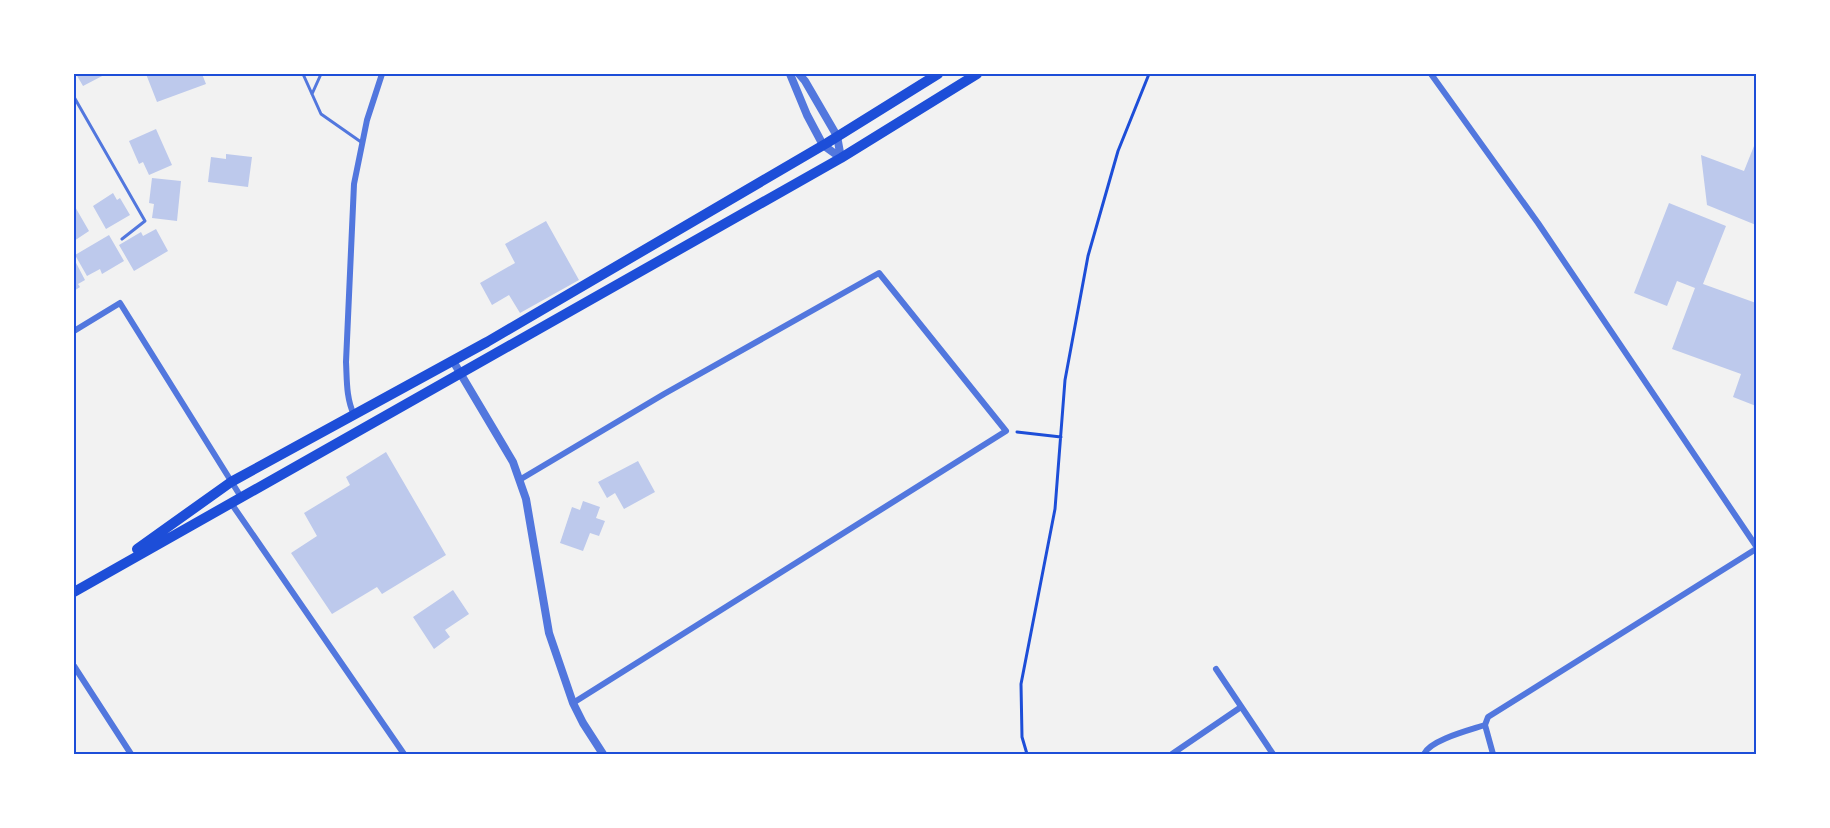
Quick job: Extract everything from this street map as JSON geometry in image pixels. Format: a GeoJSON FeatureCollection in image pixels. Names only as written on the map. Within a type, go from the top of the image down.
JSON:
{"type":"FeatureCollection","features":[{"type":"Feature","properties":{"kind":"main road"},"geometry":{"type":"LineString","coordinates":[[93,581],[231,482],[453,361],[823,145],[938,74]]}},
{"type":"Feature","properties":{"kind":"main road"},"geometry":{"type":"LineString","coordinates":[[74,592],[841,159],[977,74]]}},
{"type":"Feature","properties":{"kind":"street"},"geometry":{"type":"LineString","coordinates":[[354,415],[350,406],[347,383],[350,242],[354,184],[367,120],[382,74]]}},
{"type":"Feature","properties":{"kind":"street"},"geometry":{"type":"LineString","coordinates":[[790,74],[807,115],[823,145],[841,159]]}},
{"type":"Feature","properties":{"kind":"street"},"geometry":{"type":"LineString","coordinates":[[799,74],[806,81],[837,136],[841,159]]}},
{"type":"Feature","properties":{"kind":"street"},"geometry":{"type":"LineString","coordinates":[[1431,74],[1538,223],[1756,547],[1488,717],[1485,724],[1493,754]]}},
{"type":"Feature","properties":{"kind":"street"},"geometry":{"type":"LineString","coordinates":[[521,479],[664,394],[879,273],[1006,431],[573,703]]}},
{"type":"Feature","properties":{"kind":"street"},"geometry":{"type":"LineString","coordinates":[[74,331],[120,303],[231,482],[236,500],[404,754]]}},
{"type":"Feature","properties":{"kind":"street"},"geometry":{"type":"LineString","coordinates":[[453,361],[521,479],[549,633],[573,703],[603,754]]}},
{"type":"Feature","properties":{"kind":"street"},"geometry":{"type":"LineString","coordinates":[[74,666],[132,754]]}},
{"type":"Feature","properties":{"kind":"street"},"geometry":{"type":"LineString","coordinates":[[1216,669],[1273,754]]}},
{"type":"Feature","properties":{"kind":"street"},"geometry":{"type":"LineString","coordinates":[[1172,754],[1240,707]]}},
{"type":"Feature","properties":{"kind":"street"},"geometry":{"type":"LineString","coordinates":[[1424,754],[1435,744],[1485,724]]}},
{"type":"Feature","properties":{"kind":"lane"},"geometry":{"type":"LineString","coordinates":[[303,74],[321,114],[362,143]]}},
{"type":"Feature","properties":{"kind":"lane"},"geometry":{"type":"LineString","coordinates":[[312,94],[321,74]]}},
{"type":"Feature","properties":{"kind":"lane"},"geometry":{"type":"LineString","coordinates":[[74,97],[145,221],[122,239]]}},
{"type":"Feature","properties":{"kind":"path"},"geometry":{"type":"LineString","coordinates":[[1027,754],[1022,737],[1021,684],[1055,508],[1065,380],[1088,256],[1118,150],[1149,74]]}},
{"type":"Feature","properties":{"kind":"path"},"geometry":{"type":"LineString","coordinates":[[1006,431],[1061,437]]}},
{"type":"Feature","properties":{"kind":"building"},"geometry":{"type":"Polygon","coordinates":[[[76,74],[106,74],[83,86],[76,74]]]}},
{"type":"Feature","properties":{"kind":"building"},"geometry":{"type":"Polygon","coordinates":[[[146,74],[202,74],[206,84],[157,102],[146,74]]]}},
{"type":"Feature","properties":{"kind":"building"},"geometry":{"type":"Polygon","coordinates":[[[156,129],[172,165],[149,175],[143,162],[139,164],[129,141],[156,129]]]}},
{"type":"Feature","properties":{"kind":"building"},"geometry":{"type":"Polygon","coordinates":[[[1756,141],[1756,225],[1707,205],[1701,155],[1744,171],[1756,141]]]}},
{"type":"Feature","properties":{"kind":"building"},"geometry":{"type":"Polygon","coordinates":[[[226,154],[252,157],[248,187],[208,182],[211,157],[226,159],[226,154]]]}},
{"type":"Feature","properties":{"kind":"building"},"geometry":{"type":"Polygon","coordinates":[[[152,178],[181,181],[177,221],[152,218],[154,204],[149,203],[152,178]]]}},
{"type":"Feature","properties":{"kind":"building"},"geometry":{"type":"Polygon","coordinates":[[[113,193],[117,200],[120,198],[130,215],[106,229],[93,206],[113,193]]]}},
{"type":"Feature","properties":{"kind":"building"},"geometry":{"type":"Polygon","coordinates":[[[1669,203],[1726,226],[1703,284],[1756,303],[1756,406],[1733,397],[1741,374],[1672,349],[1695,288],[1677,281],[1667,306],[1634,293],[1669,203]]]}},
{"type":"Feature","properties":{"kind":"building"},"geometry":{"type":"Polygon","coordinates":[[[74,205],[89,231],[74,241],[74,205]]]}},
{"type":"Feature","properties":{"kind":"building"},"geometry":{"type":"Polygon","coordinates":[[[546,221],[579,280],[520,313],[509,295],[492,305],[480,283],[515,263],[505,244],[546,221]]]}},
{"type":"Feature","properties":{"kind":"building"},"geometry":{"type":"Polygon","coordinates":[[[156,229],[168,251],[134,271],[119,245],[141,232],[143,236],[156,229]]]}},
{"type":"Feature","properties":{"kind":"building"},"geometry":{"type":"Polygon","coordinates":[[[109,235],[124,261],[102,274],[100,269],[87,276],[75,255],[109,235]]]}},
{"type":"Feature","properties":{"kind":"building"},"geometry":{"type":"Polygon","coordinates":[[[74,259],[85,280],[78,284],[80,287],[74,291],[74,259]]]}},
{"type":"Feature","properties":{"kind":"building"},"geometry":{"type":"Polygon","coordinates":[[[386,452],[446,555],[382,594],[377,587],[332,614],[291,553],[317,536],[304,513],[350,485],[346,477],[386,452]]]}},
{"type":"Feature","properties":{"kind":"building"},"geometry":{"type":"Polygon","coordinates":[[[638,461],[655,492],[624,509],[615,493],[607,498],[598,482],[638,461]]]}},
{"type":"Feature","properties":{"kind":"building"},"geometry":{"type":"Polygon","coordinates":[[[583,501],[600,507],[596,518],[605,521],[599,536],[590,533],[583,551],[560,543],[572,507],[580,510],[583,501]]]}},
{"type":"Feature","properties":{"kind":"building"},"geometry":{"type":"Polygon","coordinates":[[[453,590],[469,614],[445,630],[450,637],[434,649],[413,617],[453,590]]]}}]}
